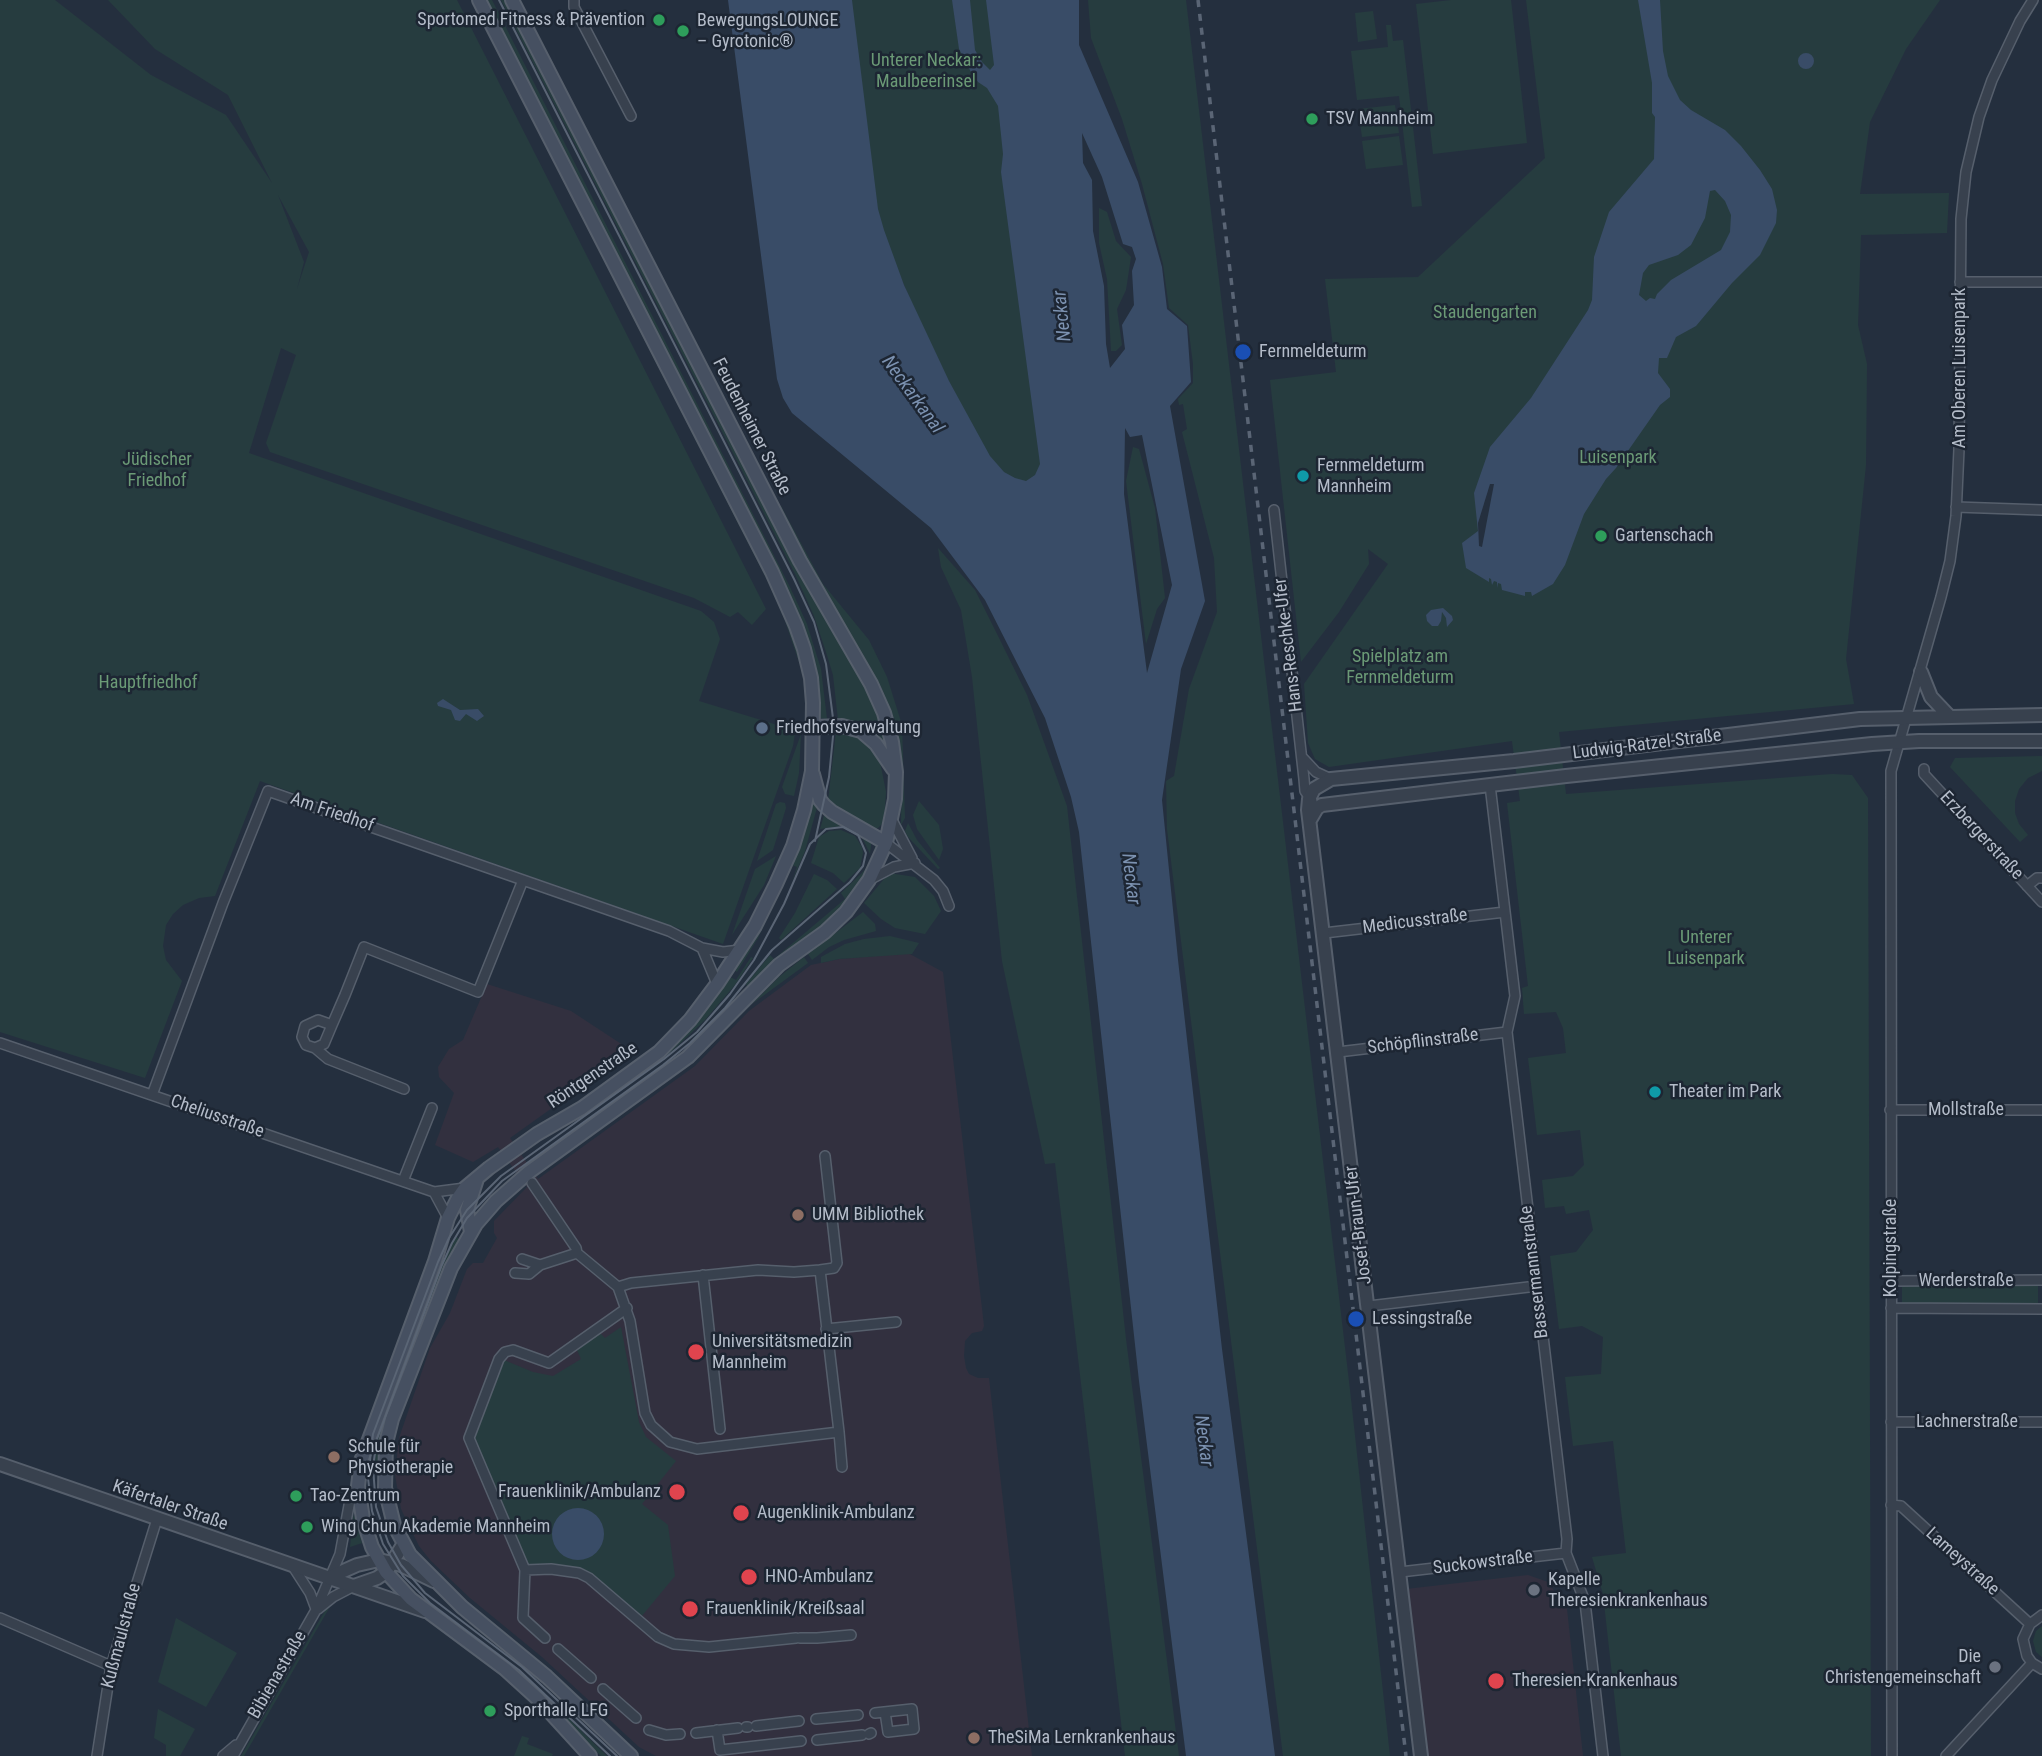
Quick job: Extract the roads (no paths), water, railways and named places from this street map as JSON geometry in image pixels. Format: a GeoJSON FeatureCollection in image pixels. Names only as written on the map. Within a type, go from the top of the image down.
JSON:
{"type":"FeatureCollection","features":[{"type":"Feature","properties":{"kind":"main road","name":"Röntgenstraße"},"geometry":{"type":"LineString","coordinates":[[390,1567],[379,1560],[368,1535],[358,1486],[364,1449],[433,1268],[448,1218],[465,1188],[478,1177],[537,1134],[582,1108],[648,1060],[690,1020],[718,984],[763,911],[793,846],[812,771],[814,727],[811,678],[796,626],[772,572],[479,0]]}},
{"type":"Feature","properties":{"kind":"main road","name":"Feudenheimer Straße"},"geometry":{"type":"LineString","coordinates":[[512,0],[800,561],[871,684],[890,732],[895,772],[892,820],[886,843],[869,880]]}},
{"type":"Feature","properties":{"kind":"main road"},"geometry":{"type":"LineString","coordinates":[[814,727],[842,726],[860,731],[876,744],[895,772]]}},
{"type":"Feature","properties":{"kind":"main road"},"geometry":{"type":"LineString","coordinates":[[812,771],[824,805],[886,843]]}},
{"type":"Feature","properties":{"kind":"main road"},"geometry":{"type":"LineString","coordinates":[[631,1756],[547,1677],[462,1607],[419,1566],[403,1545],[387,1500],[384,1473],[386,1443],[392,1419],[451,1268],[471,1232],[496,1201],[520,1179],[688,1057],[779,965],[839,919],[869,880]]}},
{"type":"Feature","properties":{"kind":"main road"},"geometry":{"type":"LineString","coordinates":[[471,1232],[467,1210],[478,1177]]}},
{"type":"Feature","properties":{"kind":"main road","name":"Käfertaler Straße"},"geometry":{"type":"LineString","coordinates":[[390,1567],[411,1599],[505,1670],[538,1699],[587,1755]]}},
{"type":"Feature","properties":{"kind":"street"},"geometry":{"type":"LineString","coordinates":[[573,0],[574,7],[631,116]]}},
{"type":"Feature","properties":{"kind":"street","name":"Am Oberen Luisenpark"},"geometry":{"type":"LineString","coordinates":[[1899,742],[1921,673],[1950,561],[1959,449],[1961,219],[1966,172],[1979,117],[2008,45],[2033,0]]}},
{"type":"Feature","properties":{"kind":"street"},"geometry":{"type":"LineString","coordinates":[[1960,282],[2042,282]]}},
{"type":"Feature","properties":{"kind":"street"},"geometry":{"type":"LineString","coordinates":[[1956,507],[2042,510]]}},
{"type":"Feature","properties":{"kind":"street","name":"Hans-Reschke-Ufer"},"geometry":{"type":"LineString","coordinates":[[1274,510],[1304,779],[1313,804]]}},
{"type":"Feature","properties":{"kind":"street"},"geometry":{"type":"LineString","coordinates":[[1921,673],[1931,697],[1949,716]]}},
{"type":"Feature","properties":{"kind":"street","name":"Ludwig-Ratzel-Straße"},"geometry":{"type":"LineString","coordinates":[[1331,779],[1514,761],[1860,719],[2042,715]]}},
{"type":"Feature","properties":{"kind":"street","name":"Ludwig-Ratzel-Straße"},"geometry":{"type":"LineString","coordinates":[[1313,804],[1899,742],[2042,741]]}},
{"type":"Feature","properties":{"kind":"street","name":"Kolpingstraße"},"geometry":{"type":"LineString","coordinates":[[1892,1756],[1889,806],[1891,766],[1899,742]]}},
{"type":"Feature","properties":{"kind":"street"},"geometry":{"type":"LineString","coordinates":[[1301,756],[1316,772],[1331,779]]}},
{"type":"Feature","properties":{"kind":"street","name":"Erzbergerstraße"},"geometry":{"type":"LineString","coordinates":[[1924,769],[1924,774],[2042,902]]}},
{"type":"Feature","properties":{"kind":"street"},"geometry":{"type":"LineString","coordinates":[[1386,774],[1389,797]]}},
{"type":"Feature","properties":{"kind":"street"},"geometry":{"type":"LineString","coordinates":[[1313,804],[1314,789],[1331,779]]}},
{"type":"Feature","properties":{"kind":"street","name":"Bassermannstraße"},"geometry":{"type":"LineString","coordinates":[[1490,785],[1516,996],[1507,1032],[1567,1539],[1566,1553],[1585,1602],[1603,1756]]}},
{"type":"Feature","properties":{"kind":"street","name":"Am Friedhof"},"geometry":{"type":"LineString","coordinates":[[152,1095],[223,903],[268,791],[669,931],[702,948],[723,952],[740,950]]}},
{"type":"Feature","properties":{"kind":"street","name":"Josef-Braun-Ufer"},"geometry":{"type":"LineString","coordinates":[[1313,804],[1310,820],[1421,1756]]}},
{"type":"Feature","properties":{"kind":"street"},"geometry":{"type":"LineString","coordinates":[[892,820],[915,863]]}},
{"type":"Feature","properties":{"kind":"street"},"geometry":{"type":"LineString","coordinates":[[886,843],[915,863],[943,891],[949,906]]}},
{"type":"Feature","properties":{"kind":"street"},"geometry":{"type":"LineString","coordinates":[[869,880],[894,867],[915,863]]}},
{"type":"Feature","properties":{"kind":"street"},"geometry":{"type":"LineString","coordinates":[[2027,886],[2037,878],[2042,878]]}},
{"type":"Feature","properties":{"kind":"street"},"geometry":{"type":"LineString","coordinates":[[315,1048],[324,1044],[364,947],[478,992],[523,880]]}},
{"type":"Feature","properties":{"kind":"street","name":"Medicusstraße"},"geometry":{"type":"LineString","coordinates":[[1324,933],[1505,912]]}},
{"type":"Feature","properties":{"kind":"street"},"geometry":{"type":"LineString","coordinates":[[702,948],[718,984]]}},
{"type":"Feature","properties":{"kind":"street"},"geometry":{"type":"LineString","coordinates":[[332,1025],[318,1020],[305,1026],[302,1037],[306,1045],[315,1048],[328,1059],[404,1089]]}},
{"type":"Feature","properties":{"kind":"street","name":"Schöpflinstraße"},"geometry":{"type":"LineString","coordinates":[[1338,1052],[1507,1032]]}},
{"type":"Feature","properties":{"kind":"street","name":"Cheliusstraße"},"geometry":{"type":"LineString","coordinates":[[0,1043],[434,1192],[465,1188]]}},
{"type":"Feature","properties":{"kind":"street"},"geometry":{"type":"LineString","coordinates":[[403,1181],[432,1108]]}},
{"type":"Feature","properties":{"kind":"street","name":"Mollstraße"},"geometry":{"type":"LineString","coordinates":[[1890,1110],[2042,1110]]}},
{"type":"Feature","properties":{"kind":"street"},"geometry":{"type":"LineString","coordinates":[[618,1287],[631,1283],[758,1270],[794,1272],[834,1268],[837,1263],[825,1156]]}},
{"type":"Feature","properties":{"kind":"street"},"geometry":{"type":"LineString","coordinates":[[533,1183],[576,1248],[576,1254]]}},
{"type":"Feature","properties":{"kind":"street"},"geometry":{"type":"LineString","coordinates":[[434,1192],[448,1218]]}},
{"type":"Feature","properties":{"kind":"street"},"geometry":{"type":"LineString","coordinates":[[515,1273],[528,1275],[540,1265],[576,1254]]}},
{"type":"Feature","properties":{"kind":"street"},"geometry":{"type":"LineString","coordinates":[[576,1254],[618,1287],[627,1308],[645,1413],[651,1425],[670,1442],[697,1449],[839,1432]]}},
{"type":"Feature","properties":{"kind":"street"},"geometry":{"type":"LineString","coordinates":[[522,1259],[540,1265]]}},
{"type":"Feature","properties":{"kind":"street"},"geometry":{"type":"LineString","coordinates":[[820,1270],[842,1467]]}},
{"type":"Feature","properties":{"kind":"street"},"geometry":{"type":"LineString","coordinates":[[702,1275],[720,1429]]}},
{"type":"Feature","properties":{"kind":"street","name":"Werderstraße"},"geometry":{"type":"LineString","coordinates":[[1891,1281],[2042,1280]]}},
{"type":"Feature","properties":{"kind":"street"},"geometry":{"type":"LineString","coordinates":[[1368,1306],[1537,1286]]}},
{"type":"Feature","properties":{"kind":"street"},"geometry":{"type":"LineString","coordinates":[[545,1638],[523,1618],[525,1570],[469,1438],[493,1373],[505,1352],[513,1350],[544,1362],[553,1361],[627,1308]]}},
{"type":"Feature","properties":{"kind":"street","name":"Werderstraße"},"geometry":{"type":"LineString","coordinates":[[1891,1308],[2042,1309]]}},
{"type":"Feature","properties":{"kind":"street"},"geometry":{"type":"LineString","coordinates":[[826,1329],[896,1322]]}},
{"type":"Feature","properties":{"kind":"street","name":"Lachnerstraße"},"geometry":{"type":"LineString","coordinates":[[1891,1422],[2042,1422]]}},
{"type":"Feature","properties":{"kind":"street","name":"Käfertaler Straße"},"geometry":{"type":"LineString","coordinates":[[0,1464],[155,1524],[330,1577],[429,1612]]}},
{"type":"Feature","properties":{"kind":"street","name":"Röntgenstraße"},"geometry":{"type":"LineString","coordinates":[[330,1577],[343,1544],[350,1500],[358,1486]]}},
{"type":"Feature","properties":{"kind":"street","name":"Lameystraße"},"geometry":{"type":"LineString","coordinates":[[1891,1505],[1901,1506],[2030,1623]]}},
{"type":"Feature","properties":{"kind":"street","name":"Kußmaulstraße"},"geometry":{"type":"LineString","coordinates":[[97,1756],[111,1666],[155,1524]]}},
{"type":"Feature","properties":{"kind":"street"},"geometry":{"type":"LineString","coordinates":[[354,1586],[377,1578],[390,1567],[403,1545]]}},
{"type":"Feature","properties":{"kind":"street","name":"Suckowstraße"},"geometry":{"type":"LineString","coordinates":[[1400,1572],[1566,1553]]}},
{"type":"Feature","properties":{"kind":"street"},"geometry":{"type":"LineString","coordinates":[[330,1577],[357,1565],[379,1560]]}},
{"type":"Feature","properties":{"kind":"street"},"geometry":{"type":"LineString","coordinates":[[292,1565],[310,1592],[316,1610]]}},
{"type":"Feature","properties":{"kind":"street"},"geometry":{"type":"LineString","coordinates":[[390,1567],[434,1581]]}},
{"type":"Feature","properties":{"kind":"street"},"geometry":{"type":"LineString","coordinates":[[525,1570],[551,1569],[579,1573],[589,1578],[658,1636],[674,1644],[709,1647],[851,1635]]}},
{"type":"Feature","properties":{"kind":"street","name":"Bibienastraße"},"geometry":{"type":"LineString","coordinates":[[233,1756],[316,1610],[330,1577]]}},
{"type":"Feature","properties":{"kind":"street","name":"Bibienastraße"},"geometry":{"type":"LineString","coordinates":[[316,1610],[354,1586]]}},
{"type":"Feature","properties":{"kind":"street"},"geometry":{"type":"LineString","coordinates":[[2042,1615],[2030,1623],[2023,1639],[2024,1648],[2032,1663],[2042,1669]]}},
{"type":"Feature","properties":{"kind":"street"},"geometry":{"type":"LineString","coordinates":[[0,1618],[111,1666]]}},
{"type":"Feature","properties":{"kind":"street"},"geometry":{"type":"LineString","coordinates":[[558,1649],[591,1678]]}},
{"type":"Feature","properties":{"kind":"street"},"geometry":{"type":"LineString","coordinates":[[1946,1756],[2032,1663]]}},
{"type":"Feature","properties":{"kind":"street"},"geometry":{"type":"LineString","coordinates":[[603,1689],[645,1726],[680,1734]]}},
{"type":"Feature","properties":{"kind":"street"},"geometry":{"type":"LineString","coordinates":[[817,1740],[915,1728],[912,1709],[880,1712],[874,1733]]}},
{"type":"Feature","properties":{"kind":"street"},"geometry":{"type":"LineString","coordinates":[[816,1719],[858,1715]]}},
{"type":"Feature","properties":{"kind":"street"},"geometry":{"type":"LineString","coordinates":[[696,1733],[799,1721]]}},
{"type":"Feature","properties":{"kind":"street"},"geometry":{"type":"LineString","coordinates":[[718,1730],[720,1751],[801,1741]]}},
{"type":"Feature","properties":{"kind":"street","name":"Bibienastraße"},"geometry":{"type":"LineString","coordinates":[[223,1756],[240,1741]]}},
{"type":"Feature","properties":{"kind":"water"},"geometry":{"type":"Polygon","coordinates":[[[728,0],[852,0],[878,209],[884,230],[904,285],[949,381],[990,456],[1004,472],[1026,481],[1035,475],[1040,464],[1001,172],[1003,154],[998,106],[987,88],[972,74],[959,49],[952,0],[970,0],[975,50],[990,70],[994,65],[986,0],[1079,0],[1079,45],[1138,182],[1162,267],[1167,309],[1187,326],[1191,382],[1170,406],[1205,601],[1181,669],[1162,800],[1222,1349],[1275,1756],[1186,1756],[1139,1381],[1079,832],[1071,797],[1045,718],[985,600],[931,528],[792,413],[783,398],[777,379],[728,0]],[[1082,133],[1083,163],[1092,180],[1093,231],[1104,286],[1106,344],[1110,368],[1125,349],[1122,325],[1134,305],[1132,271],[1136,259],[1132,247],[1123,244],[1102,177],[1082,133]],[[1125,428],[1124,494],[1147,673],[1172,585],[1142,435],[1130,437],[1125,428]]]}},
{"type":"Feature","properties":{"kind":"water"},"geometry":{"type":"Polygon","coordinates":[[[1638,0],[1660,0],[1663,51],[1668,76],[1680,100],[1691,110],[1725,130],[1760,170],[1772,189],[1777,210],[1776,223],[1760,255],[1696,326],[1676,337],[1667,358],[1659,358],[1658,373],[1670,389],[1670,397],[1660,405],[1584,514],[1565,565],[1553,584],[1532,596],[1531,592],[1525,592],[1525,596],[1502,590],[1501,584],[1498,583],[1497,588],[1497,582],[1494,581],[1492,585],[1491,579],[1489,578],[1489,582],[1466,568],[1462,543],[1478,531],[1474,493],[1490,447],[1531,398],[1588,310],[1592,300],[1594,257],[1609,212],[1654,159],[1655,117],[1652,113],[1652,83],[1638,0]],[[1715,190],[1710,191],[1705,218],[1691,245],[1678,255],[1649,265],[1643,273],[1639,295],[1646,301],[1655,299],[1671,280],[1721,250],[1730,232],[1731,215],[1725,201],[1715,190]]]}},
{"type":"Feature","properties":{"kind":"water"},"geometry":{"type":"Polygon","coordinates":[[[1803,53],[1809,53],[1814,61],[1812,67],[1803,69],[1798,64],[1798,58],[1803,53]]]}},
{"type":"Feature","properties":{"kind":"water"},"geometry":{"type":"Polygon","coordinates":[[[1443,608],[1453,620],[1447,627],[1442,612],[1438,626],[1432,626],[1426,615],[1431,610],[1443,608]]]}},
{"type":"Feature","properties":{"kind":"water"},"geometry":{"type":"Polygon","coordinates":[[[443,699],[460,710],[478,709],[484,716],[477,721],[466,714],[460,721],[455,720],[451,710],[438,706],[437,703],[443,699]]]}},
{"type":"Feature","properties":{"kind":"water"},"geometry":{"type":"Polygon","coordinates":[[[578,1508],[588,1510],[596,1516],[602,1524],[602,1544],[596,1552],[588,1558],[578,1560],[568,1558],[560,1552],[554,1544],[552,1534],[554,1524],[560,1516],[568,1510],[578,1508]]]}},
{"type":"Feature","properties":{"kind":"tram line"},"geometry":{"type":"LineString","coordinates":[[499,0],[814,622],[826,664],[834,726],[829,777],[815,841]]}},
{"type":"Feature","properties":{"kind":"tram line"},"geometry":{"type":"LineString","coordinates":[[610,1756],[519,1670],[430,1603],[403,1576],[383,1544],[372,1511],[368,1478],[373,1434],[438,1262],[467,1210],[501,1176],[664,1059],[697,1032],[730,994],[754,960],[784,904],[810,844],[826,829],[843,827],[858,835],[866,853],[863,866],[850,882],[772,950],[725,1008],[690,1043],[502,1181],[467,1218],[442,1265],[377,1439],[373,1467],[376,1507],[388,1542],[401,1565],[425,1593],[522,1667],[617,1756]]}},
{"type":"Feature","properties":{"kind":"railway"},"geometry":{"type":"LineString","coordinates":[[1198,0],[1406,1756]]}},
{"type":"Feature","properties":{"kind":"place","name":"Sportomed Fitness & Prävention"},"geometry":{"type":"Point","coordinates":[659,20]}},
{"type":"Feature","properties":{"kind":"place","name":"BewegungsLOUNGE – Gyrotonic®"},"geometry":{"type":"Point","coordinates":[683,31]}},
{"type":"Feature","properties":{"kind":"place","name":"TSV Mannheim"},"geometry":{"type":"Point","coordinates":[1312,119]}},
{"type":"Feature","properties":{"kind":"place","name":"Fernmeldeturm"},"geometry":{"type":"Point","coordinates":[1243,352]}},
{"type":"Feature","properties":{"kind":"place","name":"Fernmeldeturm Mannheim"},"geometry":{"type":"Point","coordinates":[1303,476]}},
{"type":"Feature","properties":{"kind":"place","name":"Gartenschach"},"geometry":{"type":"Point","coordinates":[1601,536]}},
{"type":"Feature","properties":{"kind":"place","name":"Friedhofsverwaltung"},"geometry":{"type":"Point","coordinates":[762,728]}},
{"type":"Feature","properties":{"kind":"place","name":"Theater im Park"},"geometry":{"type":"Point","coordinates":[1655,1092]}},
{"type":"Feature","properties":{"kind":"place","name":"UMM Bibliothek"},"geometry":{"type":"Point","coordinates":[798,1215]}},
{"type":"Feature","properties":{"kind":"place","name":"Lessingstraße"},"geometry":{"type":"Point","coordinates":[1356,1319]}},
{"type":"Feature","properties":{"kind":"place","name":"Universitätsmedizin Mannheim"},"geometry":{"type":"Point","coordinates":[696,1352]}},
{"type":"Feature","properties":{"kind":"place","name":"Schule für Physiotherapie"},"geometry":{"type":"Point","coordinates":[334,1457]}},
{"type":"Feature","properties":{"kind":"place","name":"Frauenklinik/Ambulanz"},"geometry":{"type":"Point","coordinates":[677,1492]}},
{"type":"Feature","properties":{"kind":"place","name":"Tao-Zentrum"},"geometry":{"type":"Point","coordinates":[296,1496]}},
{"type":"Feature","properties":{"kind":"place","name":"Augenklinik-Ambulanz"},"geometry":{"type":"Point","coordinates":[741,1513]}},
{"type":"Feature","properties":{"kind":"place","name":"Wing Chun Akademie Mannheim"},"geometry":{"type":"Point","coordinates":[307,1527]}},
{"type":"Feature","properties":{"kind":"place","name":"HNO-Ambulanz"},"geometry":{"type":"Point","coordinates":[749,1577]}},
{"type":"Feature","properties":{"kind":"place","name":"Kapelle Theresienkrankenhaus"},"geometry":{"type":"Point","coordinates":[1534,1590]}},
{"type":"Feature","properties":{"kind":"place","name":"Frauenklinik/Kreißsaal"},"geometry":{"type":"Point","coordinates":[690,1609]}},
{"type":"Feature","properties":{"kind":"place","name":"Die Christengemeinschaft"},"geometry":{"type":"Point","coordinates":[1995,1667]}},
{"type":"Feature","properties":{"kind":"place","name":"Theresien-Krankenhaus"},"geometry":{"type":"Point","coordinates":[1496,1681]}},
{"type":"Feature","properties":{"kind":"place","name":"Sporthalle LFG"},"geometry":{"type":"Point","coordinates":[490,1711]}},
{"type":"Feature","properties":{"kind":"place","name":"TheSiMa Lernkrankenhaus"},"geometry":{"type":"Point","coordinates":[974,1738]}},
{"type":"Feature","properties":{"kind":"park label","name":"Unterer Neckar: Maulbeerinsel"},"geometry":{"type":"Point","coordinates":[926,71]}},
{"type":"Feature","properties":{"kind":"park label","name":"Staudengarten"},"geometry":{"type":"Point","coordinates":[1485,313]}},
{"type":"Feature","properties":{"kind":"park label","name":"Luisenpark"},"geometry":{"type":"Point","coordinates":[1618,458]}},
{"type":"Feature","properties":{"kind":"park label","name":"Jüdischer Friedhof"},"geometry":{"type":"Point","coordinates":[157,470]}},
{"type":"Feature","properties":{"kind":"park label","name":"Spielplatz am Fernmeldeturm"},"geometry":{"type":"Point","coordinates":[1400,667]}},
{"type":"Feature","properties":{"kind":"park label","name":"Hauptfriedhof"},"geometry":{"type":"Point","coordinates":[148,683]}},
{"type":"Feature","properties":{"kind":"park label","name":"Unterer Luisenpark"},"geometry":{"type":"Point","coordinates":[1706,948]}},
{"type":"Feature","properties":{"kind":"water label","name":"Neckar"},"geometry":{"type":"Point","coordinates":[1063,316]}},
{"type":"Feature","properties":{"kind":"water label","name":"Neckarkanal"},"geometry":{"type":"Point","coordinates":[912,395]}},
{"type":"Feature","properties":{"kind":"water label","name":"Neckar"},"geometry":{"type":"Point","coordinates":[1130,879]}},
{"type":"Feature","properties":{"kind":"water label","name":"Neckar"},"geometry":{"type":"Point","coordinates":[1203,1441]}}]}
